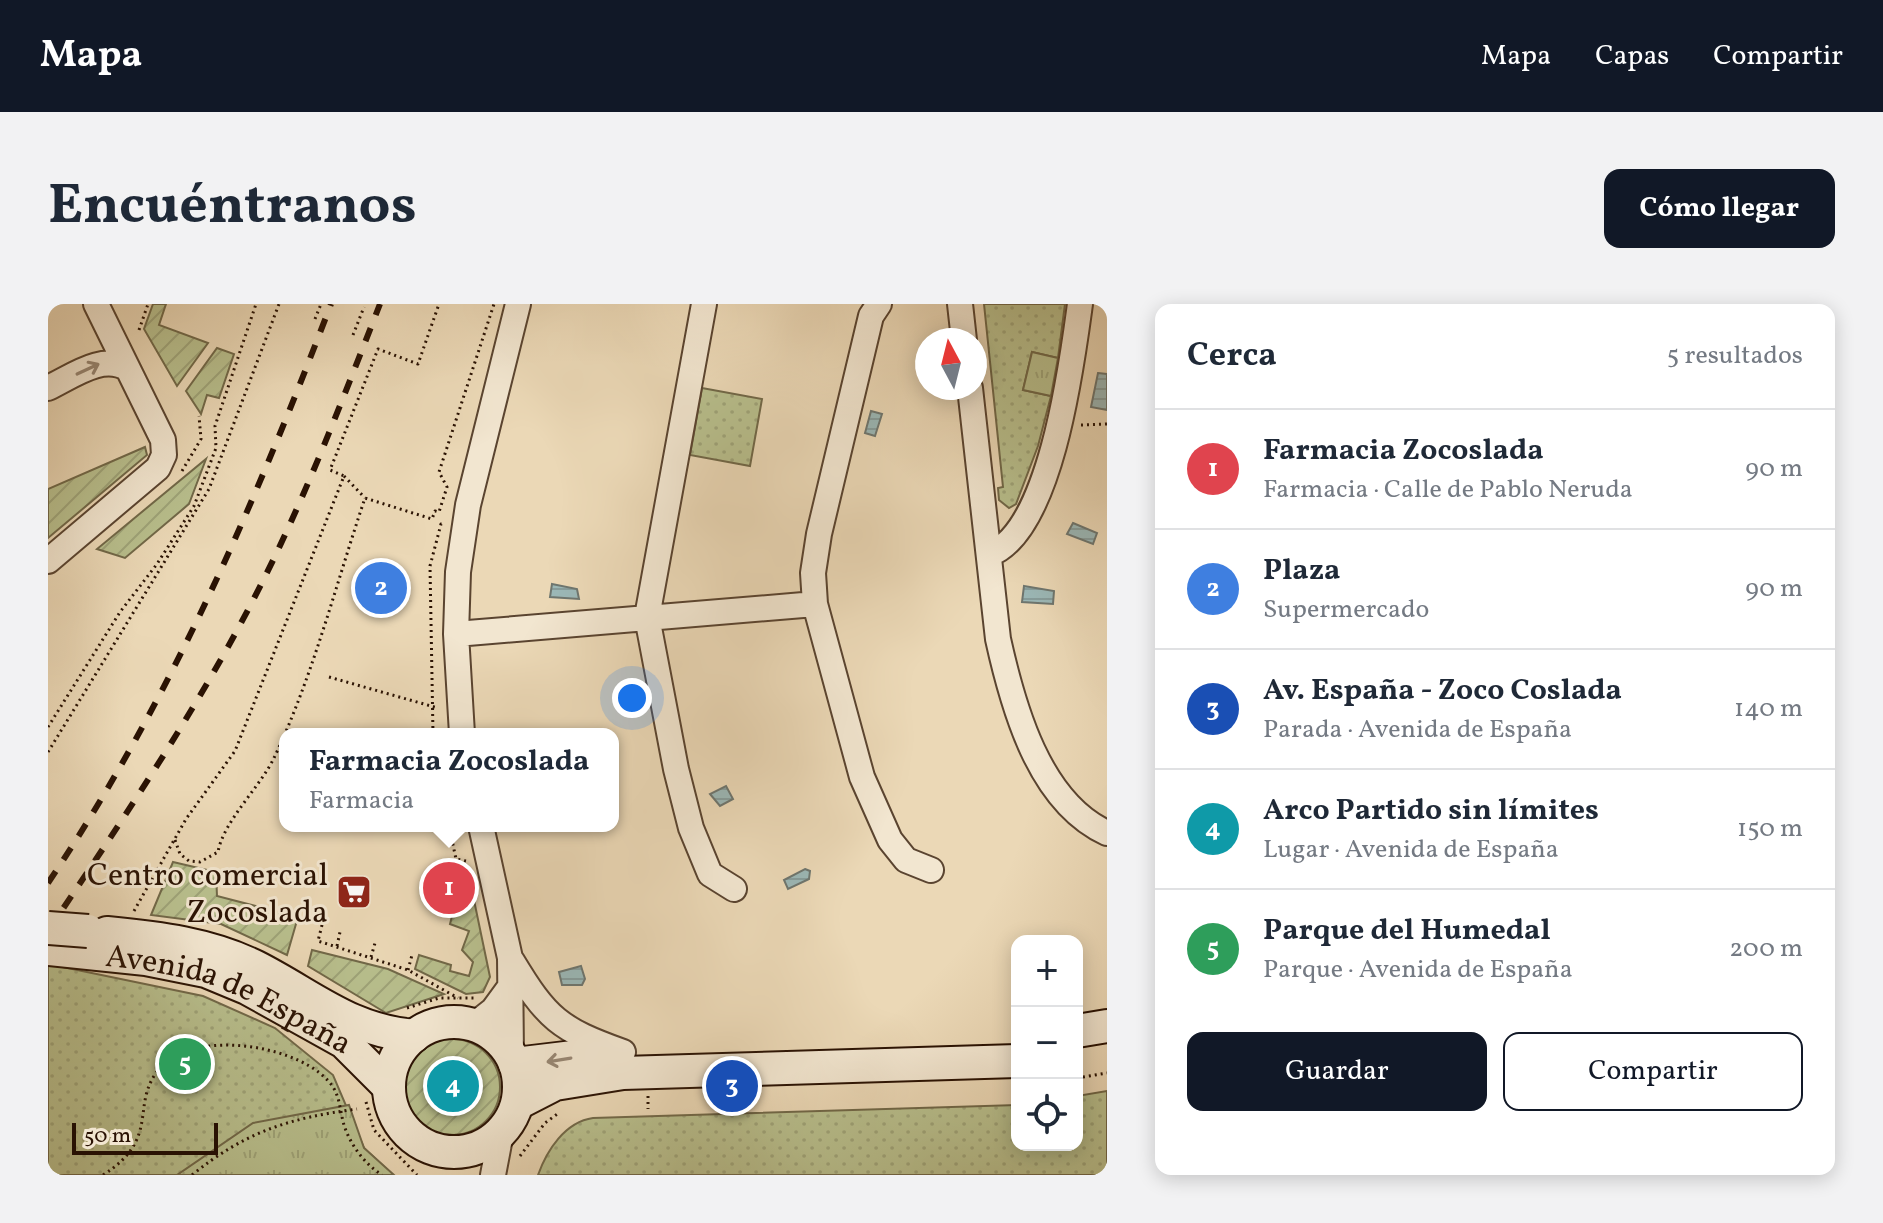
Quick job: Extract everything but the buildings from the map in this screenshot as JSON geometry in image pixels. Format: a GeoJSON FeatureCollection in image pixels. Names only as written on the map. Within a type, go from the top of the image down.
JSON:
{"type":"FeatureCollection","features":[{"type":"Feature","properties":{"kind":"main road","name":"Avenida de España"},"geometry":{"type":"LineString","coordinates":[[48,928],[84,941],[206,971],[247,988],[344,1042],[389,1087]]}},
{"type":"Feature","properties":{"kind":"main road","name":"Avenida de España"},"geometry":{"type":"LineString","coordinates":[[48,949],[84,941],[152,937],[210,947],[256,967],[355,1023],[379,1033],[408,1023]]}},
{"type":"Feature","properties":{"kind":"main road"},"geometry":{"type":"LineString","coordinates":[[468,1175],[493,1151],[518,1103],[519,1083],[513,1060],[479,1011],[443,1023],[408,1023],[395,1058],[389,1087],[391,1106],[399,1123],[432,1161],[455,1152],[493,1151]]}},
{"type":"Feature","properties":{"kind":"main road"},"geometry":{"type":"LineString","coordinates":[[1083,1030],[1107,1026]]}},
{"type":"Feature","properties":{"kind":"main road"},"geometry":{"type":"LineString","coordinates":[[513,1060],[623,1052],[956,1044],[1011,1039]]}},
{"type":"Feature","properties":{"kind":"main road"},"geometry":{"type":"LineString","coordinates":[[1083,1051],[1107,1047]]}},
{"type":"Feature","properties":{"kind":"main road"},"geometry":{"type":"LineString","coordinates":[[518,1103],[555,1084],[609,1075],[1011,1061]]}},
{"type":"Feature","properties":{"kind":"street"},"geometry":{"type":"LineString","coordinates":[[48,561],[158,468],[164,455],[163,440],[96,304]]}},
{"type":"Feature","properties":{"kind":"street"},"geometry":{"type":"LineString","coordinates":[[462,728],[456,634],[458,572],[468,505],[518,304]]}},
{"type":"Feature","properties":{"kind":"street"},"geometry":{"type":"LineString","coordinates":[[704,304],[647,617],[676,769],[691,828],[710,874],[734,889]]}},
{"type":"Feature","properties":{"kind":"street"},"geometry":{"type":"LineString","coordinates":[[879,304],[871,316],[819,534],[813,573],[815,604],[862,777],[890,840],[906,860],[931,870]]}},
{"type":"Feature","properties":{"kind":"street"},"geometry":{"type":"LineString","coordinates":[[960,304],[963,328]]}},
{"type":"Feature","properties":{"kind":"street"},"geometry":{"type":"LineString","coordinates":[[990,554],[1011,542],[1041,481],[1064,408],[1080,304]]}},
{"type":"Feature","properties":{"kind":"street"},"geometry":{"type":"LineString","coordinates":[[48,388],[105,362],[116,362],[128,369]]}},
{"type":"Feature","properties":{"kind":"street"},"geometry":{"type":"LineString","coordinates":[[971,400],[998,639],[1023,724],[1062,798],[1083,822],[1107,833]]}},
{"type":"Feature","properties":{"kind":"street"},"geometry":{"type":"LineString","coordinates":[[456,634],[815,604]]}},
{"type":"Feature","properties":{"kind":"street"},"geometry":{"type":"LineString","coordinates":[[482,832],[510,958],[513,1060]]}},
{"type":"Feature","properties":{"kind":"street"},"geometry":{"type":"LineString","coordinates":[[510,958],[536,1001],[556,1023],[581,1037],[623,1052]]}},
{"type":"Feature","properties":{"kind":"street"},"geometry":{"type":"LineString","coordinates":[[479,1011],[493,1010],[512,984]]}},
{"type":"Feature","properties":{"kind":"path"},"geometry":{"type":"LineString","coordinates":[[139,330],[148,304]]}},
{"type":"Feature","properties":{"kind":"path"},"geometry":{"type":"LineString","coordinates":[[48,727],[120,612],[157,564],[194,506],[216,448],[215,426],[256,304]]}},
{"type":"Feature","properties":{"kind":"path"},"geometry":{"type":"LineString","coordinates":[[48,752],[209,489],[279,304]]}},
{"type":"Feature","properties":{"kind":"path"},"geometry":{"type":"LineString","coordinates":[[315,319],[321,304]]}},
{"type":"Feature","properties":{"kind":"path"},"geometry":{"type":"LineString","coordinates":[[439,304],[418,364],[378,349],[330,470],[344,476],[365,498],[432,519],[435,511],[439,512],[447,487],[439,472],[494,304]]}},
{"type":"Feature","properties":{"kind":"path"},"geometry":{"type":"LineString","coordinates":[[353,335],[364,307]]}},
{"type":"Feature","properties":{"kind":"path"},"geometry":{"type":"LineString","coordinates":[[1073,425],[1107,424]]}},
{"type":"Feature","properties":{"kind":"path"},"geometry":{"type":"LineString","coordinates":[[130,918],[175,840],[235,751],[344,476]]}},
{"type":"Feature","properties":{"kind":"path"},"geometry":{"type":"LineString","coordinates":[[285,728],[365,498]]}},
{"type":"Feature","properties":{"kind":"path"},"geometry":{"type":"LineString","coordinates":[[329,677],[431,708]]}},
{"type":"Feature","properties":{"kind":"path"},"geometry":{"type":"LineString","coordinates":[[175,840],[180,854],[189,861],[210,858],[218,852],[220,841],[257,788],[279,744]]}},
{"type":"Feature","properties":{"kind":"path"},"geometry":{"type":"LineString","coordinates":[[450,832],[456,859],[466,861],[470,873]]}},
{"type":"Feature","properties":{"kind":"path"},"geometry":{"type":"LineString","coordinates":[[322,925],[318,941],[408,970],[479,1011]]}},
{"type":"Feature","properties":{"kind":"path"},"geometry":{"type":"LineString","coordinates":[[337,946],[340,932]]}},
{"type":"Feature","properties":{"kind":"path"},"geometry":{"type":"LineString","coordinates":[[371,957],[375,943]]}},
{"type":"Feature","properties":{"kind":"path"},"geometry":{"type":"LineString","coordinates":[[408,970],[412,955]]}},
{"type":"Feature","properties":{"kind":"path"},"geometry":{"type":"LineString","coordinates":[[408,1023],[439,998],[458,998]]}},
{"type":"Feature","properties":{"kind":"path"},"geometry":{"type":"LineString","coordinates":[[103,1175],[123,1161],[136,1144],[156,1074],[176,1054],[192,1049],[249,1047],[291,1056],[323,1076],[333,1087],[345,1127],[358,1154],[382,1175]]}},
{"type":"Feature","properties":{"kind":"path"},"geometry":{"type":"LineString","coordinates":[[1083,1077],[1107,1073]]}},
{"type":"Feature","properties":{"kind":"path"},"geometry":{"type":"LineString","coordinates":[[192,1175],[255,1133],[309,1115],[357,1109]]}},
{"type":"Feature","properties":{"kind":"path"},"geometry":{"type":"LineString","coordinates":[[518,1161],[535,1134],[561,1111]]}},
{"type":"Feature","properties":{"kind":"green space"},"geometry":{"type":"Polygon","coordinates":[[[153,304],[166,304],[159,325],[208,343],[177,386],[144,329],[153,304]]]}},
{"type":"Feature","properties":{"kind":"green space"},"geometry":{"type":"Polygon","coordinates":[[[984,304],[1065,304],[1058,358],[1032,352],[1023,390],[1051,396],[1038,446],[1016,504],[1009,508],[999,500],[998,488],[1003,487],[984,304]]]}},
{"type":"Feature","properties":{"kind":"green space"},"geometry":{"type":"Polygon","coordinates":[[[217,348],[234,354],[219,398],[207,395],[201,414],[186,391],[217,348]]]}},
{"type":"Feature","properties":{"kind":"green space"},"geometry":{"type":"Polygon","coordinates":[[[1032,352],[1058,358],[1051,396],[1023,390],[1032,352]]]}},
{"type":"Feature","properties":{"kind":"green space"},"geometry":{"type":"Polygon","coordinates":[[[702,388],[762,399],[750,466],[690,455],[702,388]]]}},
{"type":"Feature","properties":{"kind":"green space"},"geometry":{"type":"Polygon","coordinates":[[[145,447],[147,455],[48,538],[48,489],[145,447]]]}},
{"type":"Feature","properties":{"kind":"green space"},"geometry":{"type":"Polygon","coordinates":[[[206,459],[189,504],[125,558],[97,549],[206,459]]]}},
{"type":"Feature","properties":{"kind":"green space"},"geometry":{"type":"Polygon","coordinates":[[[173,862],[216,872],[217,896],[298,917],[287,955],[221,924],[151,915],[173,862]]]}},
{"type":"Feature","properties":{"kind":"green space"},"geometry":{"type":"Polygon","coordinates":[[[470,881],[490,977],[483,992],[466,994],[415,969],[419,955],[451,965],[450,971],[469,976],[473,962],[462,950],[469,931],[450,924],[460,884],[470,881]]]}},
{"type":"Feature","properties":{"kind":"green space"},"geometry":{"type":"Polygon","coordinates":[[[312,950],[388,969],[444,994],[386,1013],[308,966],[312,950]]]}},
{"type":"Feature","properties":{"kind":"green space"},"geometry":{"type":"Polygon","coordinates":[[[48,964],[203,996],[275,1028],[333,1075],[364,1148],[393,1175],[48,1175],[48,964]]]}},
{"type":"Feature","properties":{"kind":"green space"},"geometry":{"type":"Polygon","coordinates":[[[452,1039],[470,1043],[486,1053],[496,1069],[500,1087],[496,1105],[486,1121],[470,1131],[452,1135],[434,1131],[418,1121],[408,1105],[404,1087],[408,1069],[418,1053],[434,1043],[452,1039]]]}},
{"type":"Feature","properties":{"kind":"green space"},"geometry":{"type":"Polygon","coordinates":[[[1107,1091],[1107,1175],[538,1175],[558,1139],[574,1125],[593,1118],[1011,1105],[1011,1151],[1083,1151],[1083,1095],[1107,1091]]]}},
{"type":"Feature","properties":{"kind":"green space"},"geometry":{"type":"Polygon","coordinates":[[[349,1105],[364,1148],[394,1175],[177,1175],[253,1123],[349,1105]]]}},
{"type":"Feature","properties":{"kind":"water"},"geometry":{"type":"Polygon","coordinates":[[[1098,373],[1107,374],[1107,410],[1091,407],[1098,373]]]}},
{"type":"Feature","properties":{"kind":"water"},"geometry":{"type":"Polygon","coordinates":[[[871,411],[882,414],[875,436],[865,433],[871,411]]]}},
{"type":"Feature","properties":{"kind":"water"},"geometry":{"type":"Polygon","coordinates":[[[1073,523],[1097,533],[1093,544],[1067,534],[1073,523]]]}},
{"type":"Feature","properties":{"kind":"water"},"geometry":{"type":"Polygon","coordinates":[[[552,584],[577,589],[579,599],[550,597],[552,584]]]}},
{"type":"Feature","properties":{"kind":"water"},"geometry":{"type":"Polygon","coordinates":[[[1024,586],[1054,591],[1053,604],[1022,602],[1024,586]]]}},
{"type":"Feature","properties":{"kind":"water"},"geometry":{"type":"Polygon","coordinates":[[[726,786],[733,799],[720,806],[710,794],[726,786]]]}},
{"type":"Feature","properties":{"kind":"water"},"geometry":{"type":"Polygon","coordinates":[[[805,869],[810,871],[809,879],[788,889],[784,880],[805,869]]]}},
{"type":"Feature","properties":{"kind":"water"},"geometry":{"type":"Polygon","coordinates":[[[581,966],[585,979],[582,985],[562,985],[559,972],[581,966]]]}},
{"type":"Feature","properties":{"kind":"railway"},"geometry":{"type":"LineString","coordinates":[[48,883],[132,745],[206,602],[240,529],[331,304]]}},
{"type":"Feature","properties":{"kind":"railway"},"geometry":{"type":"LineString","coordinates":[[48,931],[179,731],[250,606],[303,495],[380,304]]}},
{"type":"Feature","properties":{"kind":"place","name":"Plaza"},"geometry":{"type":"Point","coordinates":[381,588]}},
{"type":"Feature","properties":{"kind":"place","name":"Farmacia Zocoslada"},"geometry":{"type":"Point","coordinates":[449,888]}},
{"type":"Feature","properties":{"kind":"place","name":"Centro comercial Zocoslada"},"geometry":{"type":"Point","coordinates":[354,892]}},
{"type":"Feature","properties":{"kind":"place","name":"Parque del Humedal"},"geometry":{"type":"Point","coordinates":[185,1064]}},
{"type":"Feature","properties":{"kind":"place","name":"Arco Partido sin límites"},"geometry":{"type":"Point","coordinates":[453,1086]}},
{"type":"Feature","properties":{"kind":"place","name":"Av. España - Zoco Coslada"},"geometry":{"type":"Point","coordinates":[732,1086]}}]}
